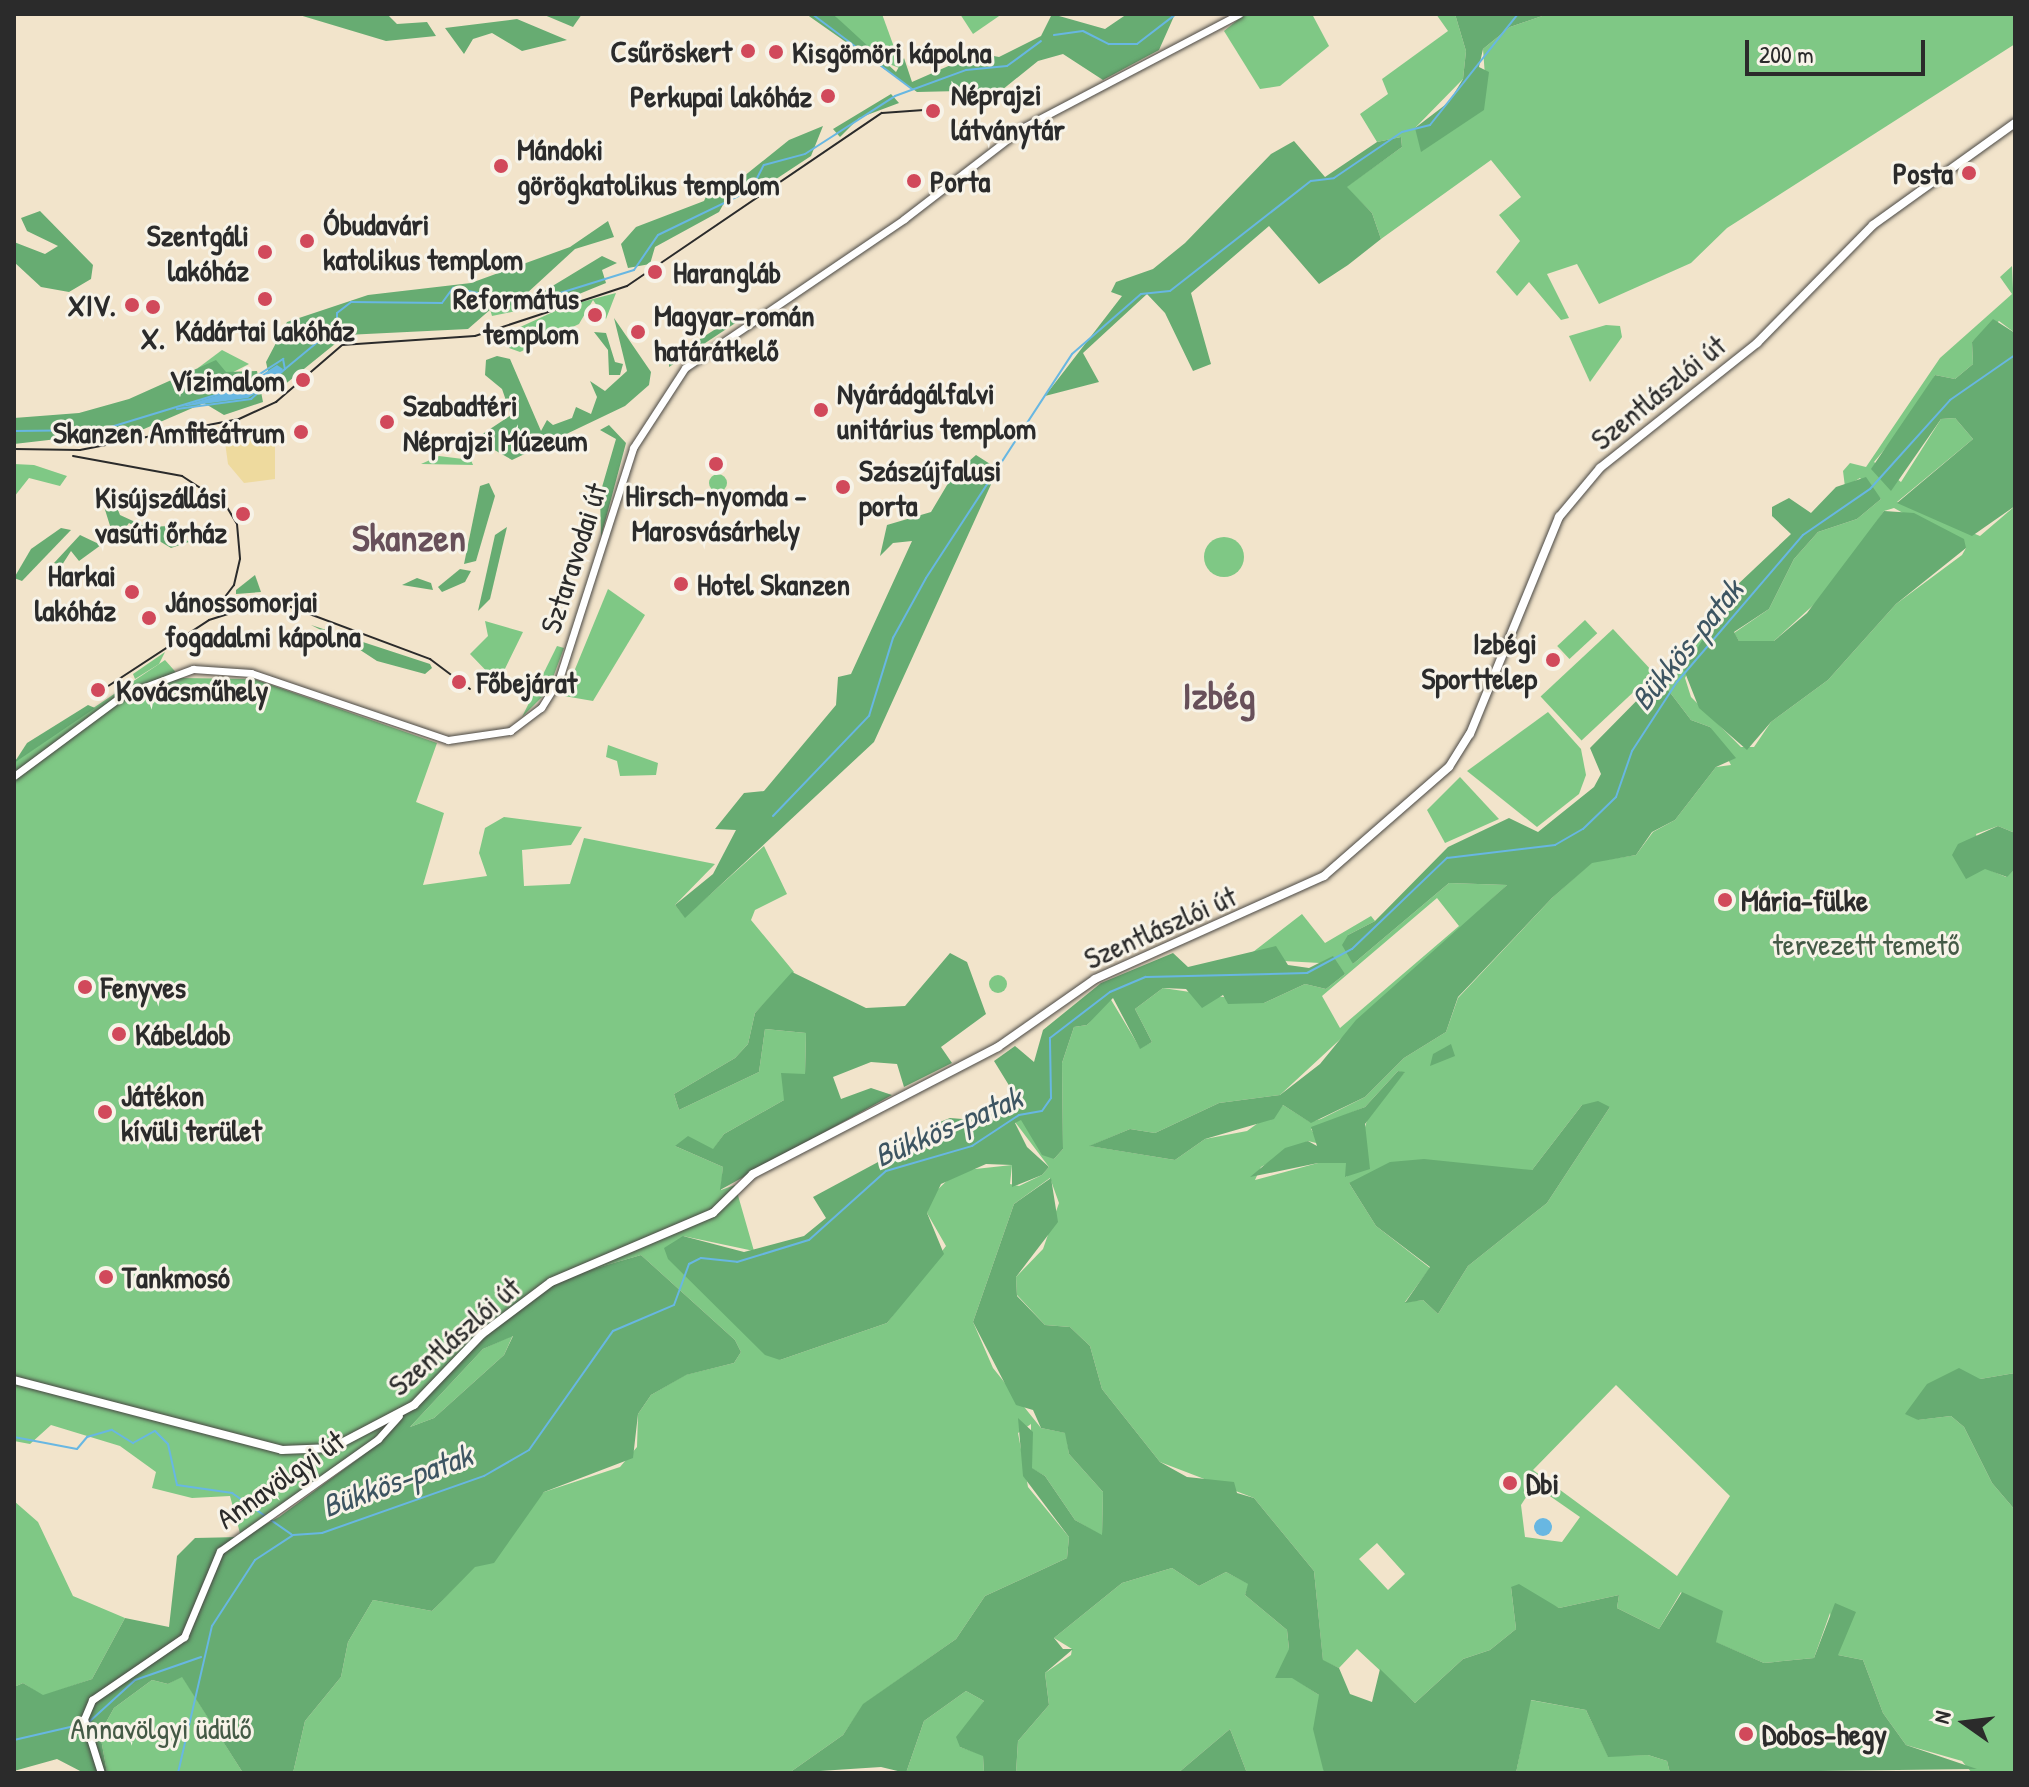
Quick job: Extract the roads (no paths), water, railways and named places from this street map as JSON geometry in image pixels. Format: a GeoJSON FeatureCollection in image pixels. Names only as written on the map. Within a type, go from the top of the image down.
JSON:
{"type":"FeatureCollection","features":[{"type":"Feature","properties":{"kind":"main road","name":"Szentlászlói út"},"geometry":{"type":"LineString","coordinates":[[14,1380],[298,1452],[332,1448],[399,1416],[482,1334],[551,1282],[713,1213],[753,1174],[998,1047],[1095,979],[1324,876],[1449,767],[1470,734],[1560,515],[1600,468],[1757,343],[1873,225],[2015,123]]}},
{"type":"Feature","properties":{"kind":"street","name":"Sztaravodai út"},"geometry":{"type":"LineString","coordinates":[[14,776],[123,695],[193,669],[251,673],[448,740],[484,740],[523,722],[541,708],[563,668],[641,430],[685,368],[904,219],[1022,128],[1239,14]]}},
{"type":"Feature","properties":{"kind":"street","name":"Annavölgyi út"},"geometry":{"type":"LineString","coordinates":[[101,1773],[85,1724],[92,1700],[184,1637],[214,1559],[260,1520],[378,1439],[399,1416]]}},
{"type":"Feature","properties":{"kind":"water"},"geometry":{"type":"Polygon","coordinates":[[[277,365],[283,369],[275,381],[248,398],[180,407],[241,388],[277,365]]]}},
{"type":"Feature","properties":{"kind":"water"},"geometry":{"type":"Polygon","coordinates":[[[1543,1518],[1552,1527],[1543,1536],[1534,1527],[1543,1518]]]}},
{"type":"Feature","properties":{"kind":"waterway"},"geometry":{"type":"LineString","coordinates":[[812,14],[912,89]]}},
{"type":"Feature","properties":{"kind":"waterway"},"geometry":{"type":"LineString","coordinates":[[1054,35],[1083,31],[1109,44],[1137,44],[1176,14]]}},
{"type":"Feature","properties":{"kind":"waterway"},"geometry":{"type":"LineString","coordinates":[[773,816],[869,716],[893,638],[926,578],[1072,354],[1141,294],[1170,291],[1311,181],[1334,178],[1402,132],[1430,125],[1518,14]]}},
{"type":"Feature","properties":{"kind":"waterway"},"geometry":{"type":"LineString","coordinates":[[14,431],[101,430],[238,388],[283,359],[285,369],[337,326],[337,313],[351,302],[442,303],[453,288],[528,303],[634,270],[658,235],[751,190],[764,165],[805,154],[895,96],[966,70],[1007,66],[1041,41]]}},
{"type":"Feature","properties":{"kind":"waterway","name":"Bükkös-patak"},"geometry":{"type":"LineString","coordinates":[[178,1773],[212,1626],[255,1560],[293,1535],[322,1533],[484,1476],[529,1450],[613,1331],[674,1305],[689,1264],[701,1258],[737,1262],[809,1240],[886,1171],[972,1146],[1019,1115],[1042,1111],[1051,1098],[1050,1038],[1110,992],[1146,977],[1307,973],[1352,949],[1447,858],[1555,845],[1583,829],[1616,797],[1632,751],[1677,682],[1803,535],[1870,489],[1950,400],[2015,355]]}},
{"type":"Feature","properties":{"kind":"waterway"},"geometry":{"type":"LineString","coordinates":[[177,409],[251,399],[285,369]]}},
{"type":"Feature","properties":{"kind":"waterway"},"geometry":{"type":"LineString","coordinates":[[14,1437],[77,1449],[87,1437],[112,1430],[133,1443],[155,1431],[168,1444],[177,1485],[232,1493],[291,1534]]}},
{"type":"Feature","properties":{"kind":"waterway"},"geometry":{"type":"LineString","coordinates":[[89,1722],[135,1680],[201,1657]]}},
{"type":"Feature","properties":{"kind":"waterway"},"geometry":{"type":"LineString","coordinates":[[14,1740],[83,1724]]}},
{"type":"Feature","properties":{"kind":"tram line"},"geometry":{"type":"LineString","coordinates":[[14,449],[80,450],[239,419],[276,402],[342,345],[475,336],[627,286],[882,113],[938,109]]}},
{"type":"Feature","properties":{"kind":"tram line"},"geometry":{"type":"LineString","coordinates":[[73,456],[182,476],[225,504],[237,524],[240,559],[234,585],[213,613]]}},
{"type":"Feature","properties":{"kind":"tram line"},"geometry":{"type":"LineString","coordinates":[[96,694],[209,620],[272,600],[430,659],[470,689]]}},
{"type":"Feature","properties":{"kind":"place","name":"Csűröskert"},"geometry":{"type":"Point","coordinates":[748,51]}},
{"type":"Feature","properties":{"kind":"place","name":"Kisgömöri kápolna"},"geometry":{"type":"Point","coordinates":[776,52]}},
{"type":"Feature","properties":{"kind":"place","name":"Perkupai lakóház"},"geometry":{"type":"Point","coordinates":[828,96]}},
{"type":"Feature","properties":{"kind":"place","name":"Néprajzi látványtár"},"geometry":{"type":"Point","coordinates":[933,111]}},
{"type":"Feature","properties":{"kind":"place","name":"Mándoki görögkatolikus templom"},"geometry":{"type":"Point","coordinates":[501,166]}},
{"type":"Feature","properties":{"kind":"place","name":"Posta"},"geometry":{"type":"Point","coordinates":[1969,173]}},
{"type":"Feature","properties":{"kind":"place","name":"Porta"},"geometry":{"type":"Point","coordinates":[914,181]}},
{"type":"Feature","properties":{"kind":"place","name":"Óbudavári katolikus templom"},"geometry":{"type":"Point","coordinates":[307,241]}},
{"type":"Feature","properties":{"kind":"place","name":"Szentgáli lakóház"},"geometry":{"type":"Point","coordinates":[265,252]}},
{"type":"Feature","properties":{"kind":"place","name":"Harangláb"},"geometry":{"type":"Point","coordinates":[655,272]}},
{"type":"Feature","properties":{"kind":"place","name":"Kádártai lakóház"},"geometry":{"type":"Point","coordinates":[265,299]}},
{"type":"Feature","properties":{"kind":"place","name":"XIV."},"geometry":{"type":"Point","coordinates":[132,305]}},
{"type":"Feature","properties":{"kind":"place","name":"X."},"geometry":{"type":"Point","coordinates":[153,307]}},
{"type":"Feature","properties":{"kind":"place","name":"Református templom"},"geometry":{"type":"Point","coordinates":[595,315]}},
{"type":"Feature","properties":{"kind":"place","name":"Magyar-román határátkelő"},"geometry":{"type":"Point","coordinates":[638,332]}},
{"type":"Feature","properties":{"kind":"place","name":"Vízimalom"},"geometry":{"type":"Point","coordinates":[303,380]}},
{"type":"Feature","properties":{"kind":"place","name":"Nyárádgálfalvi unitárius templom"},"geometry":{"type":"Point","coordinates":[821,410]}},
{"type":"Feature","properties":{"kind":"place","name":"Szabadtéri Néprajzi Múzeum"},"geometry":{"type":"Point","coordinates":[387,422]}},
{"type":"Feature","properties":{"kind":"place","name":"Skanzen Amfiteátrum"},"geometry":{"type":"Point","coordinates":[301,432]}},
{"type":"Feature","properties":{"kind":"place","name":"Hirsch-nyomda - Marosvásárhely"},"geometry":{"type":"Point","coordinates":[716,464]}},
{"type":"Feature","properties":{"kind":"place","name":"Szászújfalusi porta"},"geometry":{"type":"Point","coordinates":[843,487]}},
{"type":"Feature","properties":{"kind":"place","name":"Kisújszállási vasúti őrház"},"geometry":{"type":"Point","coordinates":[243,514]}},
{"type":"Feature","properties":{"kind":"place","name":"Hotel Skanzen"},"geometry":{"type":"Point","coordinates":[681,584]}},
{"type":"Feature","properties":{"kind":"place","name":"Harkai lakóház"},"geometry":{"type":"Point","coordinates":[132,592]}},
{"type":"Feature","properties":{"kind":"place","name":"Jánossomorjai fogadalmi kápolna"},"geometry":{"type":"Point","coordinates":[149,618]}},
{"type":"Feature","properties":{"kind":"place","name":"Izbégi Sporttelep"},"geometry":{"type":"Point","coordinates":[1553,660]}},
{"type":"Feature","properties":{"kind":"place","name":"Főbejárat"},"geometry":{"type":"Point","coordinates":[459,682]}},
{"type":"Feature","properties":{"kind":"place","name":"Kovácsműhely"},"geometry":{"type":"Point","coordinates":[98,690]}},
{"type":"Feature","properties":{"kind":"place","name":"Mária-fülke"},"geometry":{"type":"Point","coordinates":[1725,900]}},
{"type":"Feature","properties":{"kind":"place","name":"Fenyves"},"geometry":{"type":"Point","coordinates":[85,987]}},
{"type":"Feature","properties":{"kind":"place","name":"Kábeldob"},"geometry":{"type":"Point","coordinates":[119,1034]}},
{"type":"Feature","properties":{"kind":"place","name":"Játékon kívüli terület"},"geometry":{"type":"Point","coordinates":[105,1112]}},
{"type":"Feature","properties":{"kind":"place","name":"Tankmosó"},"geometry":{"type":"Point","coordinates":[106,1277]}},
{"type":"Feature","properties":{"kind":"place","name":"Dbi"},"geometry":{"type":"Point","coordinates":[1510,1483]}},
{"type":"Feature","properties":{"kind":"place","name":"Dobos-hegy"},"geometry":{"type":"Point","coordinates":[1746,1734]}},
{"type":"Feature","properties":{"kind":"district","name":"Skanzen"},"geometry":{"type":"Point","coordinates":[409,538]}},
{"type":"Feature","properties":{"kind":"district","name":"Izbég"},"geometry":{"type":"Point","coordinates":[1219,696]}},
{"type":"Feature","properties":{"kind":"park label","name":"tervezett temető"},"geometry":{"type":"Point","coordinates":[1866,944]}},
{"type":"Feature","properties":{"kind":"park label","name":"Annavölgyi üdülő"},"geometry":{"type":"Point","coordinates":[161,1728]}}]}
